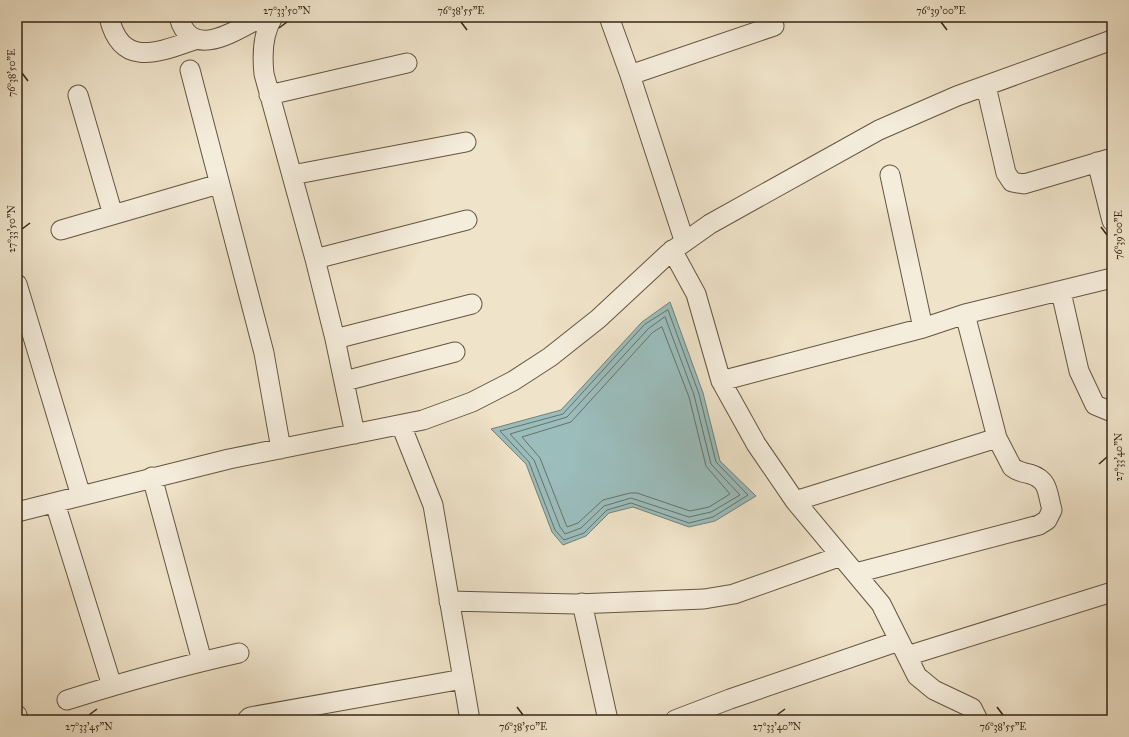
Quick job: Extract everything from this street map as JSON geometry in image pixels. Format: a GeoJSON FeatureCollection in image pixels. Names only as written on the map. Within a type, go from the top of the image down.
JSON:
{"type":"FeatureCollection","features":[{"type":"Feature","properties":{"kind":"street"},"geometry":{"type":"LineString","coordinates":[[109,17],[122,45],[132,51],[146,53],[166,50],[194,40],[204,41],[216,39],[262,17]]}},
{"type":"Feature","properties":{"kind":"street"},"geometry":{"type":"LineString","coordinates":[[179,17],[186,32],[194,40]]}},
{"type":"Feature","properties":{"kind":"street"},"geometry":{"type":"LineString","coordinates":[[273,17],[266,33],[262,58],[269,95],[315,259],[345,381],[356,434]]}},
{"type":"Feature","properties":{"kind":"street"},"geometry":{"type":"LineString","coordinates":[[609,17],[630,75],[678,245],[696,294],[721,381],[756,444],[795,501],[881,604],[917,676],[934,690],[972,708],[978,720]]}},
{"type":"Feature","properties":{"kind":"street"},"geometry":{"type":"LineString","coordinates":[[630,75],[774,26]]}},
{"type":"Feature","properties":{"kind":"street"},"geometry":{"type":"LineString","coordinates":[[17,512],[152,477],[424,420],[451,410],[513,381],[550,357],[598,319],[678,245],[710,224],[879,130],[957,96],[1112,40]]}},
{"type":"Feature","properties":{"kind":"street"},"geometry":{"type":"LineString","coordinates":[[269,95],[407,63]]}},
{"type":"Feature","properties":{"kind":"street"},"geometry":{"type":"LineString","coordinates":[[190,70],[264,353],[281,449]]}},
{"type":"Feature","properties":{"kind":"street"},"geometry":{"type":"LineString","coordinates":[[986,86],[1006,173],[1012,182],[1024,184],[1105,160],[1112,222]]}},
{"type":"Feature","properties":{"kind":"street"},"geometry":{"type":"LineString","coordinates":[[78,95],[113,215]]}},
{"type":"Feature","properties":{"kind":"street"},"geometry":{"type":"LineString","coordinates":[[292,175],[466,142]]}},
{"type":"Feature","properties":{"kind":"street"},"geometry":{"type":"LineString","coordinates":[[890,175],[923,328]]}},
{"type":"Feature","properties":{"kind":"street"},"geometry":{"type":"LineString","coordinates":[[61,230],[219,184]]}},
{"type":"Feature","properties":{"kind":"street"},"geometry":{"type":"LineString","coordinates":[[315,259],[467,220]]}},
{"type":"Feature","properties":{"kind":"street"},"geometry":{"type":"LineString","coordinates":[[721,381],[923,328],[965,314],[1061,292],[1112,278]]}},
{"type":"Feature","properties":{"kind":"street"},"geometry":{"type":"LineString","coordinates":[[17,284],[81,496]]}},
{"type":"Feature","properties":{"kind":"street"},"geometry":{"type":"LineString","coordinates":[[1061,292],[1079,371],[1095,405],[1112,412]]}},
{"type":"Feature","properties":{"kind":"street"},"geometry":{"type":"LineString","coordinates":[[335,339],[472,304]]}},
{"type":"Feature","properties":{"kind":"street"},"geometry":{"type":"LineString","coordinates":[[856,574],[1039,525],[1046,520],[1052,510],[1044,482],[1040,477],[1012,468],[997,438],[965,314]]}},
{"type":"Feature","properties":{"kind":"street"},"geometry":{"type":"LineString","coordinates":[[345,381],[455,352]]}},
{"type":"Feature","properties":{"kind":"street"},"geometry":{"type":"LineString","coordinates":[[401,425],[433,505],[470,720]]}},
{"type":"Feature","properties":{"kind":"street"},"geometry":{"type":"LineString","coordinates":[[795,501],[997,438]]}},
{"type":"Feature","properties":{"kind":"street"},"geometry":{"type":"LineString","coordinates":[[152,477],[202,661]]}},
{"type":"Feature","properties":{"kind":"street"},"geometry":{"type":"LineString","coordinates":[[55,503],[112,686]]}},
{"type":"Feature","properties":{"kind":"street"},"geometry":{"type":"LineString","coordinates":[[449,601],[582,604],[704,600],[764,584],[841,556]]}},
{"type":"Feature","properties":{"kind":"street"},"geometry":{"type":"LineString","coordinates":[[675,720],[730,699],[903,648],[1112,592]]}},
{"type":"Feature","properties":{"kind":"street"},"geometry":{"type":"LineString","coordinates":[[582,604],[608,720]]}},
{"type":"Feature","properties":{"kind":"street"},"geometry":{"type":"LineString","coordinates":[[67,700],[202,661],[240,653]]}},
{"type":"Feature","properties":{"kind":"street"},"geometry":{"type":"LineString","coordinates":[[247,720],[250,717],[463,679]]}},
{"type":"Feature","properties":{"kind":"street"},"geometry":{"type":"LineString","coordinates":[[17,715],[18,720]]}},
{"type":"Feature","properties":{"kind":"water"},"geometry":{"type":"Polygon","coordinates":[[[670,302],[703,393],[720,461],[756,496],[715,521],[689,527],[633,507],[609,513],[586,536],[563,545],[552,532],[526,464],[491,429],[561,410],[642,322],[670,302]]]}}]}
